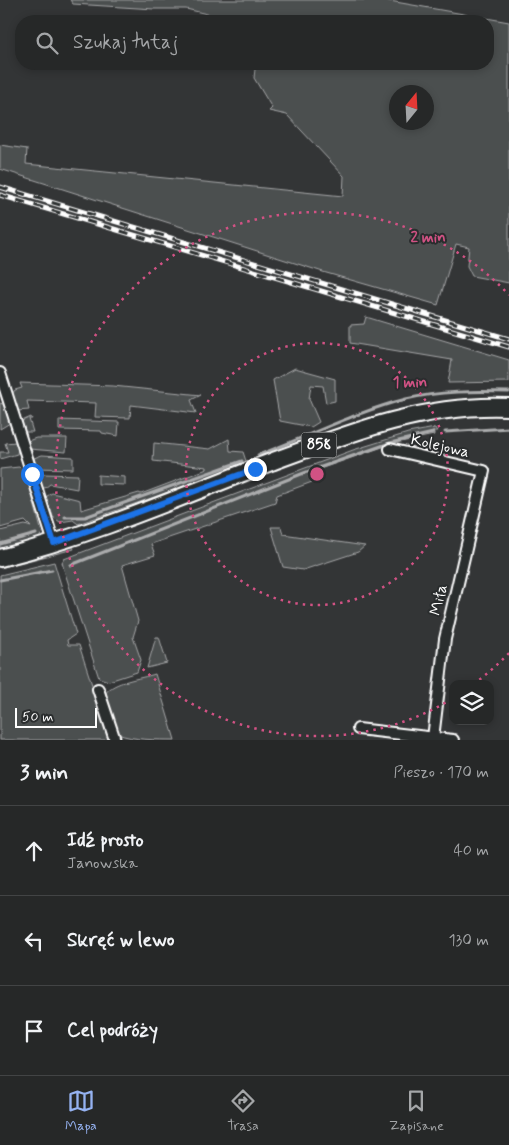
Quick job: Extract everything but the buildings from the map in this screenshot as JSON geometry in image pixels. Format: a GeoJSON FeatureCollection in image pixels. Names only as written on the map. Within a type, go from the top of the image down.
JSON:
{"type":"FeatureCollection","features":[{"type":"Feature","properties":{"kind":"main road","name":"858"},"geometry":{"type":"LineString","coordinates":[[0,558],[54,543],[369,427],[436,411],[477,407],[509,407]]}},
{"type":"Feature","properties":{"kind":"street"},"geometry":{"type":"LineString","coordinates":[[0,373],[54,543]]}},
{"type":"Feature","properties":{"kind":"street","name":"Kolejowa"},"geometry":{"type":"LineString","coordinates":[[390,449],[484,471]]}},
{"type":"Feature","properties":{"kind":"street","name":"Miła"},"geometry":{"type":"LineString","coordinates":[[433,738],[445,639],[484,471]]}},
{"type":"Feature","properties":{"kind":"street"},"geometry":{"type":"LineString","coordinates":[[98,689],[115,740]]}},
{"type":"Feature","properties":{"kind":"street"},"geometry":{"type":"LineString","coordinates":[[358,729],[453,740]]}},
{"type":"Feature","properties":{"kind":"shaded area"},"geometry":{"type":"Polygon","coordinates":[[[70,0],[384,0],[469,15],[212,15],[186,9],[73,4],[70,0]]]}},
{"type":"Feature","properties":{"kind":"shaded area"},"geometry":{"type":"Polygon","coordinates":[[[494,19],[509,22],[509,283],[472,276],[467,266],[469,247],[456,244],[438,305],[323,272],[0,169],[0,145],[27,149],[26,164],[343,196],[344,176],[287,115],[269,111],[272,108],[254,78],[255,70],[494,70],[494,19]]]}},
{"type":"Feature","properties":{"kind":"shaded area"},"geometry":{"type":"Polygon","coordinates":[[[366,317],[509,360],[509,382],[448,383],[452,360],[350,343],[350,325],[364,324],[366,317]]]}},
{"type":"Feature","properties":{"kind":"shaded area"},"geometry":{"type":"Polygon","coordinates":[[[295,368],[335,379],[335,401],[326,403],[323,386],[311,385],[309,399],[319,422],[311,427],[280,421],[273,380],[295,368]]]}},
{"type":"Feature","properties":{"kind":"shaded area"},"geometry":{"type":"Polygon","coordinates":[[[20,383],[113,386],[201,395],[191,400],[196,413],[131,405],[130,418],[95,417],[96,403],[27,401],[29,410],[17,411],[12,394],[15,390],[22,388],[20,383]]]}},
{"type":"Feature","properties":{"kind":"shaded area"},"geometry":{"type":"Polygon","coordinates":[[[0,403],[5,405],[10,423],[0,429],[0,403]]]}},
{"type":"Feature","properties":{"kind":"shaded area"},"geometry":{"type":"Polygon","coordinates":[[[31,417],[32,419],[29,419],[33,432],[24,432],[22,421],[31,417]]]}},
{"type":"Feature","properties":{"kind":"shaded area"},"geometry":{"type":"Polygon","coordinates":[[[59,420],[119,422],[118,436],[102,433],[101,431],[59,430],[59,420]]]}},
{"type":"Feature","properties":{"kind":"shaded area"},"geometry":{"type":"Polygon","coordinates":[[[435,428],[437,431],[433,431],[434,435],[391,444],[314,471],[312,482],[277,495],[275,502],[151,544],[155,555],[122,565],[138,621],[133,637],[141,660],[137,672],[109,681],[99,678],[64,570],[62,562],[64,559],[353,450],[408,433],[435,428]]]}},
{"type":"Feature","properties":{"kind":"shaded area"},"geometry":{"type":"Polygon","coordinates":[[[36,438],[67,438],[66,452],[29,449],[28,441],[36,438]]]}},
{"type":"Feature","properties":{"kind":"shaded area"},"geometry":{"type":"Polygon","coordinates":[[[229,439],[230,451],[243,452],[247,464],[78,524],[73,520],[60,522],[53,517],[51,509],[48,509],[44,498],[52,493],[80,500],[81,510],[141,494],[207,469],[207,467],[153,461],[154,443],[210,449],[229,439]]]}},
{"type":"Feature","properties":{"kind":"shaded area"},"geometry":{"type":"Polygon","coordinates":[[[16,442],[17,454],[0,459],[0,452],[8,452],[5,443],[16,442]]]}},
{"type":"Feature","properties":{"kind":"shaded area"},"geometry":{"type":"Polygon","coordinates":[[[42,455],[73,457],[73,469],[37,468],[34,458],[42,455]]]}},
{"type":"Feature","properties":{"kind":"shaded area"},"geometry":{"type":"Polygon","coordinates":[[[19,467],[26,473],[42,533],[39,538],[0,550],[0,531],[25,525],[31,527],[25,521],[0,528],[0,469],[19,467]]]}},
{"type":"Feature","properties":{"kind":"shaded area"},"geometry":{"type":"Polygon","coordinates":[[[43,474],[78,475],[77,489],[50,484],[45,488],[40,487],[38,479],[43,474]]]}},
{"type":"Feature","properties":{"kind":"shaded area"},"geometry":{"type":"Polygon","coordinates":[[[98,475],[125,477],[125,485],[98,484],[98,475]]]}},
{"type":"Feature","properties":{"kind":"shaded area"},"geometry":{"type":"Polygon","coordinates":[[[271,527],[281,527],[283,534],[365,546],[358,552],[303,570],[283,567],[271,527]]]}},
{"type":"Feature","properties":{"kind":"shaded area"},"geometry":{"type":"Polygon","coordinates":[[[73,547],[74,549],[0,568],[0,565],[73,547]]]}},
{"type":"Feature","properties":{"kind":"shaded area"},"geometry":{"type":"Polygon","coordinates":[[[54,562],[76,634],[67,640],[68,645],[79,645],[110,740],[0,740],[0,575],[54,562]]]}},
{"type":"Feature","properties":{"kind":"shaded area"},"geometry":{"type":"Polygon","coordinates":[[[156,637],[159,637],[167,663],[147,668],[156,637]]]}},
{"type":"Feature","properties":{"kind":"shaded area"},"geometry":{"type":"Polygon","coordinates":[[[155,674],[175,740],[137,739],[118,734],[105,694],[120,683],[155,674]]]}},
{"type":"Feature","properties":{"kind":"waterway"},"geometry":{"type":"LineString","coordinates":[[258,455],[350,418],[406,399],[444,393],[509,392]]}},
{"type":"Feature","properties":{"kind":"waterway"},"geometry":{"type":"LineString","coordinates":[[445,432],[509,428]]}},
{"type":"Feature","properties":{"kind":"waterway"},"geometry":{"type":"LineString","coordinates":[[71,565],[304,473],[390,443],[433,433]]}},
{"type":"Feature","properties":{"kind":"waterway"},"geometry":{"type":"LineString","coordinates":[[65,517],[85,517],[242,461]]}},
{"type":"Feature","properties":{"kind":"waterway"},"geometry":{"type":"LineString","coordinates":[[0,544],[36,534]]}},
{"type":"Feature","properties":{"kind":"waterway"},"geometry":{"type":"LineString","coordinates":[[0,580],[52,570]]}},
{"type":"Feature","properties":{"kind":"railway"},"geometry":{"type":"LineString","coordinates":[[0,187],[509,339]]}},
{"type":"Feature","properties":{"kind":"railway"},"geometry":{"type":"LineString","coordinates":[[0,195],[509,347]]}},
{"type":"Feature","properties":{"kind":"route"},"geometry":{"type":"LineString","coordinates":[[32,474],[47,526],[54,543],[255,469]]}}]}
